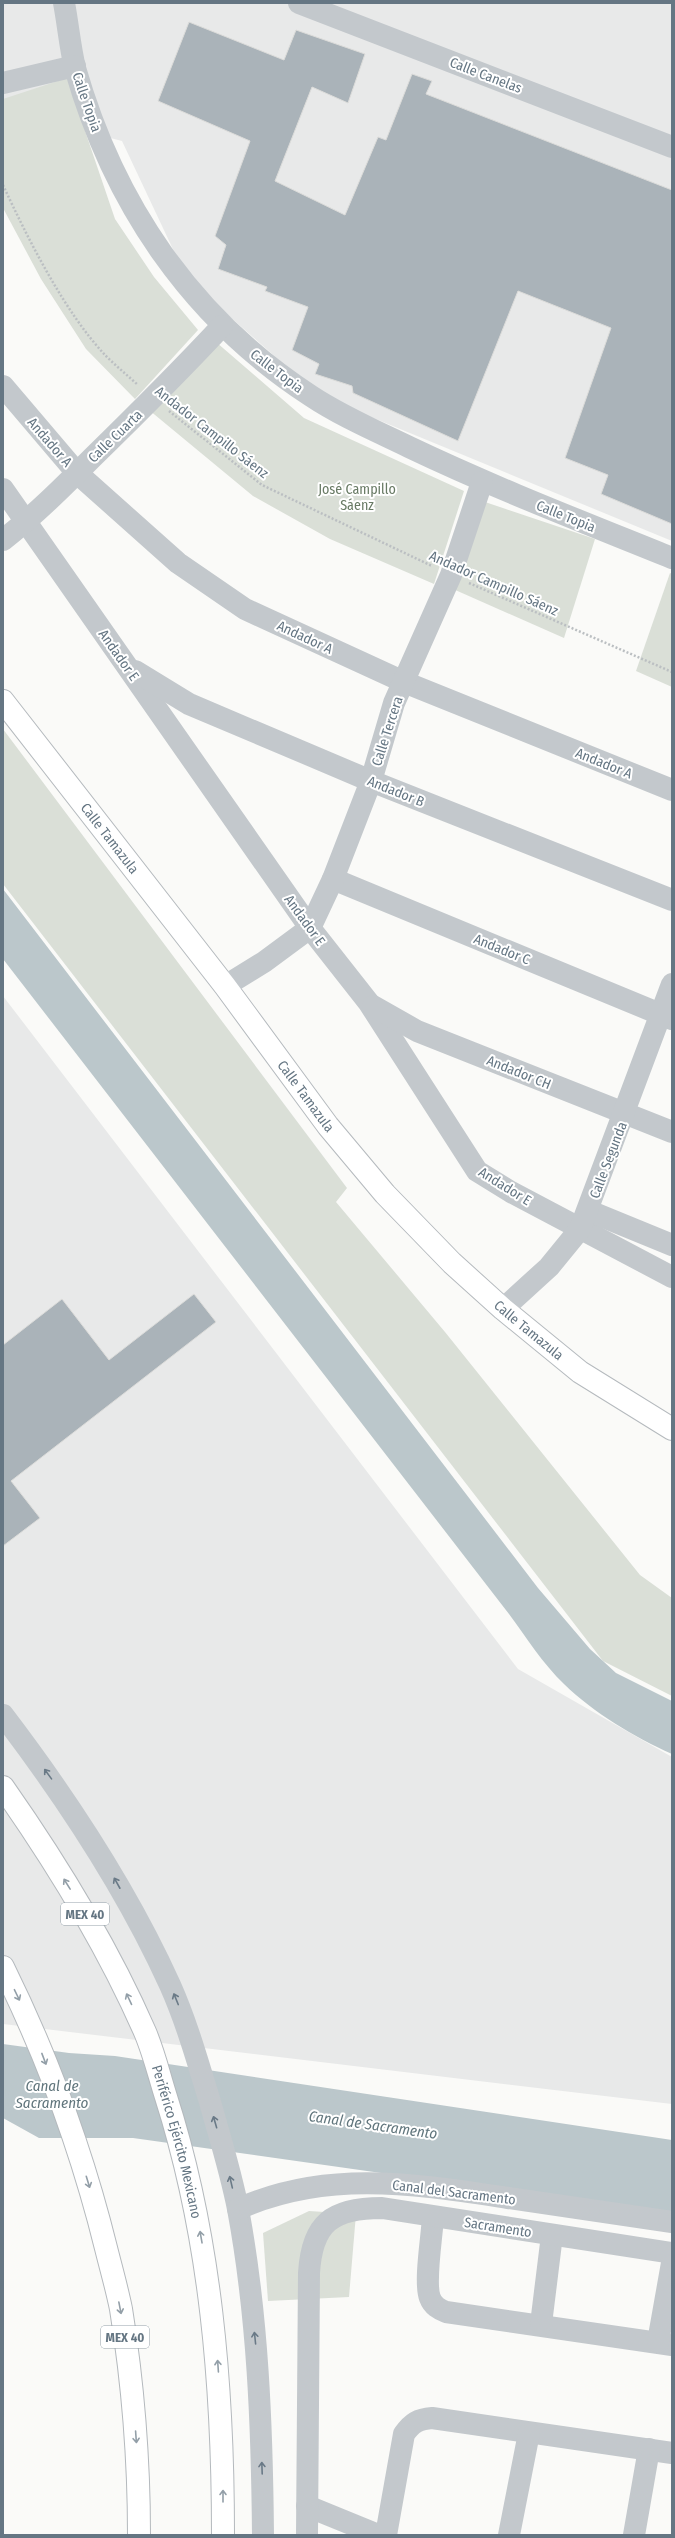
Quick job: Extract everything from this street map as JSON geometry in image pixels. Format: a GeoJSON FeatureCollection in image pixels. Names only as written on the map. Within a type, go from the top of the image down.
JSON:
{"type":"FeatureCollection","features":[{"type":"Feature","properties":{"kind":"main road","name":"Calle Tamazula"},"geometry":{"type":"LineString","coordinates":[[3,700],[225,986],[328,1126],[385,1194],[452,1264],[503,1309],[580,1372],[672,1429]]}},
{"type":"Feature","properties":{"kind":"main road","name":"Periférico Ejército Mexicano"},"geometry":{"type":"LineString","coordinates":[[3,1786],[68,1885],[111,1962],[145,2034],[183,2150],[201,2238],[218,2365],[222,2535]]}},
{"type":"Feature","properties":{"kind":"main road","name":"MEX 40"},"geometry":{"type":"LineString","coordinates":[[3,1967],[30,2023],[76,2145],[95,2205],[121,2308],[132,2389],[139,2476],[139,2535]]}},
{"type":"Feature","properties":{"kind":"street","name":"Calle Topia"},"geometry":{"type":"LineString","coordinates":[[64,3],[75,66],[92,120],[129,203],[171,266],[222,326],[252,353],[312,397],[482,482],[672,558]]}},
{"type":"Feature","properties":{"kind":"street","name":"Calle Canelas"},"geometry":{"type":"LineString","coordinates":[[299,3],[672,147]]}},
{"type":"Feature","properties":{"kind":"street"},"geometry":{"type":"LineString","coordinates":[[3,83],[75,66]]}},
{"type":"Feature","properties":{"kind":"street","name":"Calle Cuarta"},"geometry":{"type":"LineString","coordinates":[[3,540],[27,522],[153,399],[222,326]]}},
{"type":"Feature","properties":{"kind":"street","name":"Andador A"},"geometry":{"type":"LineString","coordinates":[[3,386],[77,473],[178,563],[245,609],[404,682],[672,790]]}},
{"type":"Feature","properties":{"kind":"street","name":"Calle Tercera"},"geometry":{"type":"LineString","coordinates":[[225,986],[264,962],[310,928],[333,879],[371,781],[394,703],[451,575],[482,482]]}},
{"type":"Feature","properties":{"kind":"street","name":"Andador E"},"geometry":{"type":"LineString","coordinates":[[3,489],[310,928],[369,1003],[477,1171],[584,1220],[672,1277]]}},
{"type":"Feature","properties":{"kind":"street","name":"Andador B"},"geometry":{"type":"LineString","coordinates":[[127,667],[190,704],[371,781],[672,900]]}},
{"type":"Feature","properties":{"kind":"street","name":"Andador C"},"geometry":{"type":"LineString","coordinates":[[333,879],[666,1017]]}},
{"type":"Feature","properties":{"kind":"street","name":"Calle Segunda"},"geometry":{"type":"LineString","coordinates":[[503,1309],[549,1267],[584,1220],[625,1114],[666,1017],[672,984]]}},
{"type":"Feature","properties":{"kind":"street","name":"Andador CH"},"geometry":{"type":"LineString","coordinates":[[369,1003],[417,1031],[672,1132]]}},
{"type":"Feature","properties":{"kind":"street"},"geometry":{"type":"LineString","coordinates":[[584,1220],[672,1245]]}},
{"type":"Feature","properties":{"kind":"street"},"geometry":{"type":"LineString","coordinates":[[3,1715],[50,1777],[110,1871],[144,1932],[170,1986],[190,2036],[226,2160],[238,2209],[259,2377],[263,2535]]}},
{"type":"Feature","properties":{"kind":"street","name":"Canal del Sacramento"},"geometry":{"type":"LineString","coordinates":[[238,2209],[266,2196],[320,2185],[349,2182],[436,2187],[672,2222]]}},
{"type":"Feature","properties":{"kind":"street","name":"Sacramento"},"geometry":{"type":"LineString","coordinates":[[307,2506],[310,2258],[314,2238],[326,2222],[341,2215],[365,2208],[382,2208],[672,2253]]}},
{"type":"Feature","properties":{"kind":"street"},"geometry":{"type":"LineString","coordinates":[[433,2217],[428,2286],[430,2298],[436,2308],[446,2312],[541,2324],[665,2343],[672,2263]]}},
{"type":"Feature","properties":{"kind":"street"},"geometry":{"type":"LineString","coordinates":[[541,2324],[552,2235]]}},
{"type":"Feature","properties":{"kind":"street"},"geometry":{"type":"LineString","coordinates":[[386,2535],[404,2434],[412,2423],[422,2419],[432,2418],[529,2433],[672,2452]]}},
{"type":"Feature","properties":{"kind":"street"},"geometry":{"type":"LineString","coordinates":[[509,2535],[529,2433]]}},
{"type":"Feature","properties":{"kind":"street"},"geometry":{"type":"LineString","coordinates":[[634,2535],[649,2449]]}},
{"type":"Feature","properties":{"kind":"street"},"geometry":{"type":"LineString","coordinates":[[307,2535],[307,2506],[378,2535]]}},
{"type":"Feature","properties":{"kind":"path","name":"Andador Campillo Sáenz"},"geometry":{"type":"LineString","coordinates":[[3,185],[25,232],[70,308],[106,355],[153,399],[262,485],[451,575],[672,672]]}},
{"type":"Feature","properties":{"kind":"shaded area"},"geometry":{"type":"Polygon","coordinates":[[[3,3],[672,3],[672,541],[320,396],[187,279],[122,141],[3,110],[3,3]]]}},
{"type":"Feature","properties":{"kind":"shaded area"},"geometry":{"type":"Polygon","coordinates":[[[3,996],[518,1669],[672,1757],[672,2104],[3,2024],[3,996]]]}},
{"type":"Feature","properties":{"kind":"green space"},"geometry":{"type":"Polygon","coordinates":[[[67,78],[115,219],[154,277],[198,330],[135,399],[86,349],[41,279],[3,208],[3,99],[67,78]]]}},
{"type":"Feature","properties":{"kind":"green space","name":"José Campillo Sáenz"},"geometry":{"type":"Polygon","coordinates":[[[216,342],[304,418],[464,491],[434,584],[330,539],[253,496],[149,410],[216,342]]]}},
{"type":"Feature","properties":{"kind":"green space"},"geometry":{"type":"Polygon","coordinates":[[[485,502],[595,539],[564,638],[453,589],[485,502]]]}},
{"type":"Feature","properties":{"kind":"green space"},"geometry":{"type":"Polygon","coordinates":[[[670,573],[672,574],[672,687],[636,671],[670,573]]]}},
{"type":"Feature","properties":{"kind":"green space"},"geometry":{"type":"Polygon","coordinates":[[[3,729],[347,1188],[336,1202],[445,1332],[640,1575],[672,1598],[672,1696],[603,1661],[3,884],[3,729]]]}},
{"type":"Feature","properties":{"kind":"green space"},"geometry":{"type":"Polygon","coordinates":[[[309,2211],[356,2214],[349,2297],[268,2301],[263,2233],[309,2211]]]}},
{"type":"Feature","properties":{"kind":"water"},"geometry":{"type":"Polygon","coordinates":[[[3,889],[538,1588],[590,1649],[616,1673],[672,1701],[672,1754],[615,1724],[588,1705],[556,1676],[542,1659],[509,1614],[3,959],[3,889]]]}},
{"type":"Feature","properties":{"kind":"water","name":"Canal de Sacramento"},"geometry":{"type":"Polygon","coordinates":[[[3,2044],[69,2053],[115,2056],[672,2140],[672,2214],[133,2138],[39,2138],[3,2118],[3,2044]]]}},
{"type":"Feature","properties":{"kind":"building"},"geometry":{"type":"Polygon","coordinates":[[[189,22],[284,60],[296,30],[365,54],[348,103],[312,87],[275,181],[345,215],[378,137],[386,140],[412,74],[432,81],[426,94],[672,190],[672,524],[601,494],[608,475],[565,458],[611,328],[518,291],[458,441],[353,393],[352,386],[315,374],[319,364],[292,350],[308,307],[265,291],[267,287],[218,269],[226,245],[215,236],[250,141],[158,101],[189,22]]]}},
{"type":"Feature","properties":{"kind":"building"},"geometry":{"type":"Polygon","coordinates":[[[194,1294],[216,1322],[11,1481],[40,1518],[3,1546],[3,1345],[62,1299],[109,1360],[194,1294]]]}}]}
